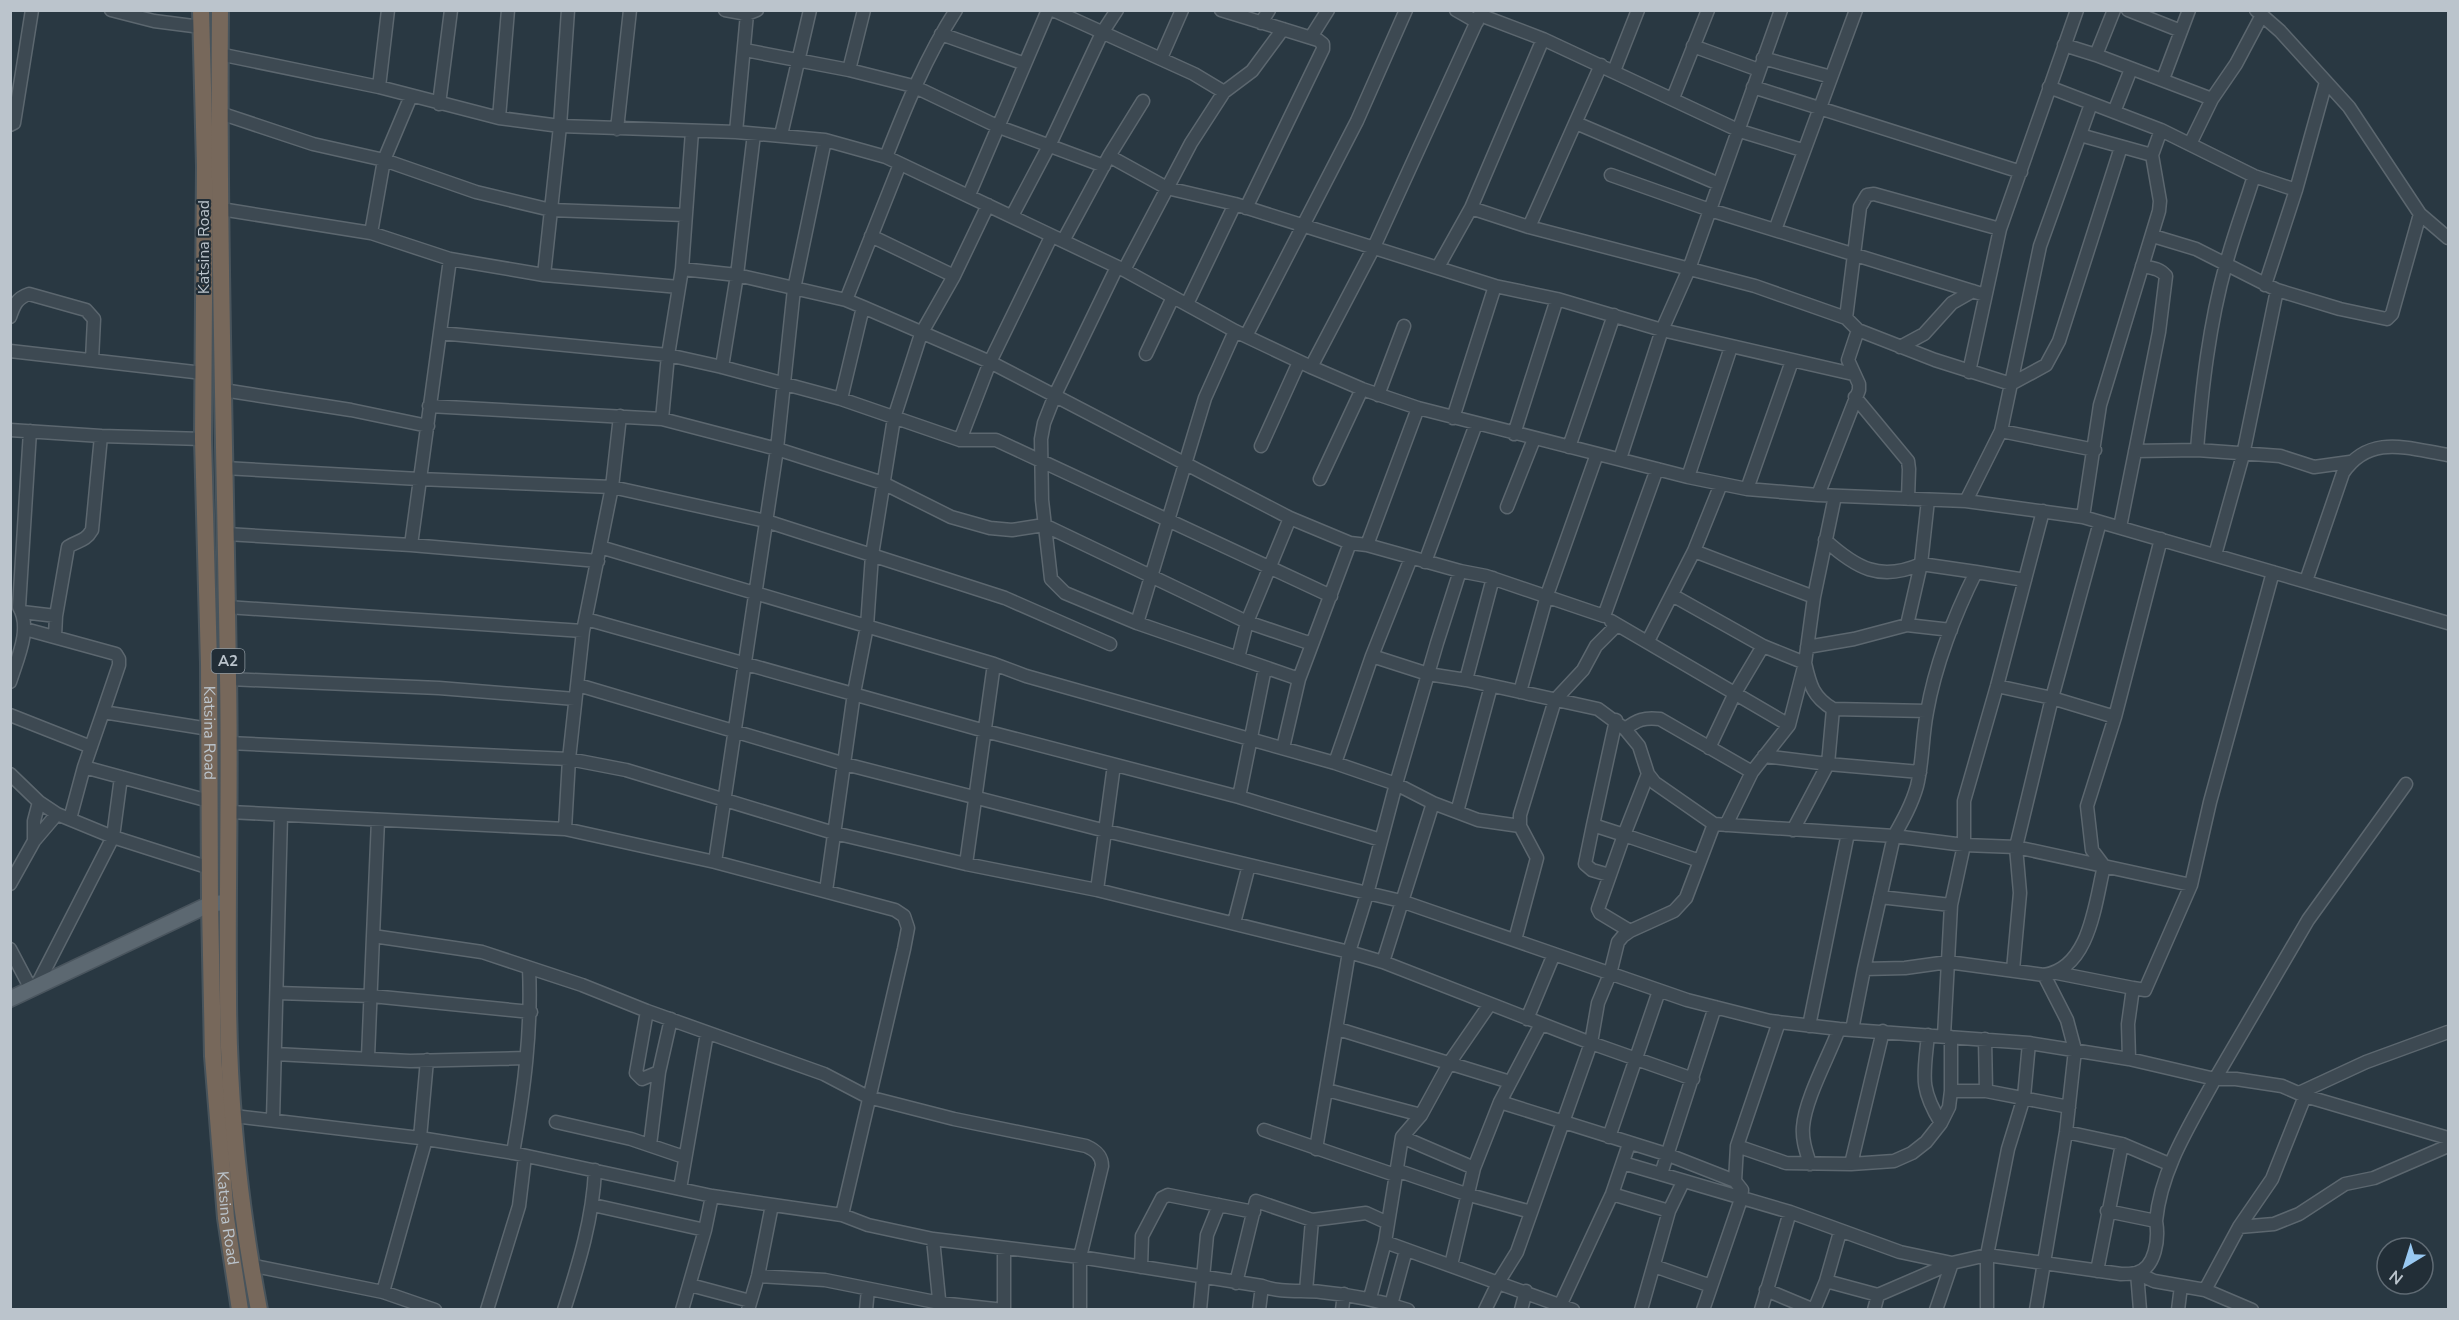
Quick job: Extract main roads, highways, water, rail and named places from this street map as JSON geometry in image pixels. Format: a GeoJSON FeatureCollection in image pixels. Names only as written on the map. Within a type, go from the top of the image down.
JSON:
{"type":"FeatureCollection","features":[{"type":"Feature","properties":{"kind":"highway","name":"A2"},"geometry":{"type":"LineString","coordinates":[[220,10],[224,468],[229,679],[228,993],[234,1116],[242,1208],[259,1310]]}},
{"type":"Feature","properties":{"kind":"highway","name":"Katsina Road"},"geometry":{"type":"LineString","coordinates":[[201,19],[205,166],[203,439],[213,1056],[226,1218],[240,1310]]}},
{"type":"Feature","properties":{"kind":"highway"},"geometry":{"type":"LineString","coordinates":[[201,68],[220,61]]}},
{"type":"Feature","properties":{"kind":"main road"},"geometry":{"type":"LineString","coordinates":[[10,999],[210,904],[228,903]]}}]}
